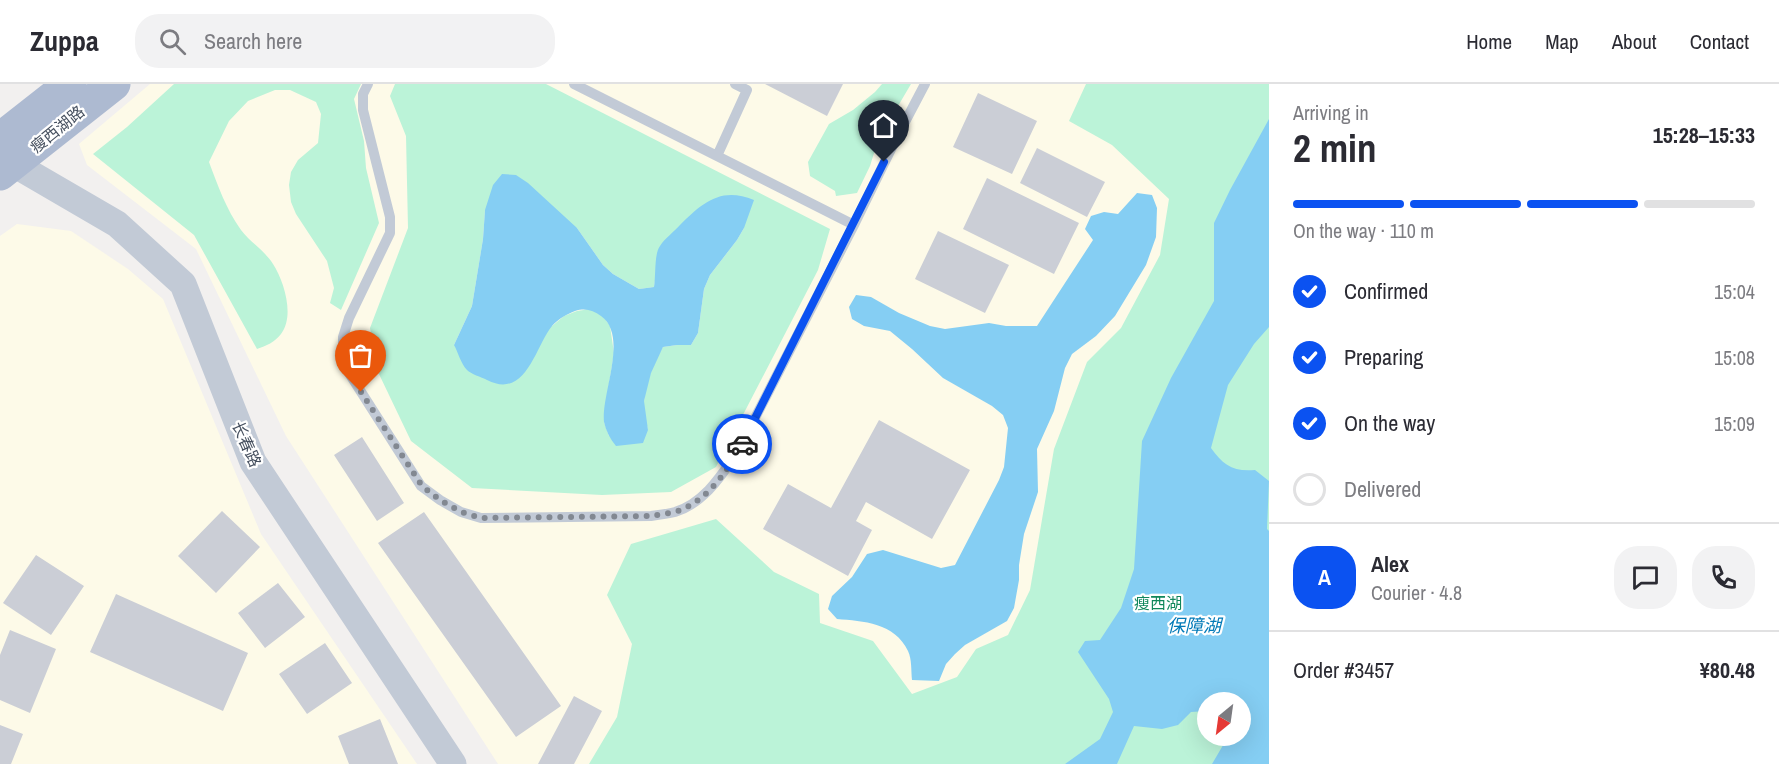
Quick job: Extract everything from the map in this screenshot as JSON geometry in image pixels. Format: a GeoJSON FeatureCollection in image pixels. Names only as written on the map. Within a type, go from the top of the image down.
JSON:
{"type":"FeatureCollection","features":[{"type":"Feature","properties":{"kind":"main road","name":"瘦西湖路"},"geometry":{"type":"LineString","coordinates":[[4,158],[70,84]]}},
{"type":"Feature","properties":{"kind":"main road","name":"瘦西湖路"},"geometry":{"type":"LineString","coordinates":[[4,158],[114,84]]}},
{"type":"Feature","properties":{"kind":"street","name":"长春路"},"geometry":{"type":"LineString","coordinates":[[4,158],[117,224],[183,284],[253,462],[453,764]]}},
{"type":"Feature","properties":{"kind":"lane"},"geometry":{"type":"LineString","coordinates":[[368,84],[363,94],[363,111],[390,217],[390,233],[349,318],[343,337],[343,355],[349,373],[422,486],[461,512],[481,518],[651,516],[675,512],[696,502],[717,482],[737,453],[925,84]]}},
{"type":"Feature","properties":{"kind":"lane"},"geometry":{"type":"LineString","coordinates":[[574,84],[854,225]]}},
{"type":"Feature","properties":{"kind":"lane"},"geometry":{"type":"LineString","coordinates":[[717,156],[747,90],[735,84]]}},
{"type":"Feature","properties":{"kind":"shaded area"},"geometry":{"type":"Polygon","coordinates":[[[150,84],[1248,84],[1035,617],[912,764],[498,764],[286,436],[196,249],[87,165],[79,144],[150,84]]]}},
{"type":"Feature","properties":{"kind":"shaded area"},"geometry":{"type":"Polygon","coordinates":[[[17,224],[71,231],[128,269],[163,299],[261,534],[417,764],[0,764],[0,236],[17,224]]]}},
{"type":"Feature","properties":{"kind":"green space"},"geometry":{"type":"Polygon","coordinates":[[[174,84],[361,84],[354,99],[364,141],[366,168],[379,223],[341,310],[330,303],[334,288],[327,261],[296,214],[291,202],[289,185],[291,172],[298,160],[318,143],[321,114],[316,102],[290,90],[275,90],[248,101],[229,121],[209,162],[231,214],[245,234],[270,259],[284,289],[288,308],[285,327],[276,339],[257,349],[194,235],[93,154],[127,127],[174,84]]]}},
{"type":"Feature","properties":{"kind":"green space"},"geometry":{"type":"Polygon","coordinates":[[[395,84],[546,84],[830,229],[818,270],[716,467],[671,492],[602,495],[472,488],[411,441],[378,372],[370,328],[408,228],[406,136],[390,96],[395,84]],[[485,210],[483,239],[472,306],[454,345],[552,326],[564,316],[590,309],[603,316],[610,326],[614,353],[604,422],[609,436],[648,430],[644,408],[645,394],[656,360],[663,347],[691,345],[698,333],[704,289],[710,275],[744,228],[656,260],[654,287],[639,289],[613,274],[603,265],[577,228],[485,210]]]}},
{"type":"Feature","properties":{"kind":"green space"},"geometry":{"type":"Polygon","coordinates":[[[882,84],[911,84],[878,140],[870,166],[857,193],[836,196],[835,191],[810,176],[808,162],[829,124],[853,110],[882,84]]]}},
{"type":"Feature","properties":{"kind":"green space","name":"瘦西湖"},"geometry":{"type":"Polygon","coordinates":[[[1086,84],[1269,84],[1269,764],[589,764],[617,717],[632,644],[607,595],[631,544],[716,519],[774,572],[819,594],[820,623],[873,641],[912,694],[957,677],[976,649],[1008,635],[1030,590],[1054,449],[1087,362],[1121,328],[1160,255],[1169,199],[1112,145],[1069,121],[1086,84]]]}},
{"type":"Feature","properties":{"kind":"water","name":"保障湖"},"geometry":{"type":"Polygon","coordinates":[[[1269,119],[1269,327],[1254,344],[1228,385],[1211,448],[1229,466],[1241,470],[1255,470],[1269,481],[1267,529],[1269,531],[1269,764],[1212,764],[1223,746],[1251,746],[1251,692],[1197,692],[1197,712],[1191,712],[1178,725],[1162,729],[1134,726],[1117,764],[1065,764],[1100,739],[1113,712],[1109,699],[1078,652],[1085,641],[1100,640],[1121,608],[1134,569],[1142,441],[1171,378],[1214,301],[1214,223],[1269,119]]]}},
{"type":"Feature","properties":{"kind":"water"},"geometry":{"type":"Polygon","coordinates":[[[502,174],[516,175],[528,183],[577,228],[603,265],[613,274],[639,289],[654,287],[656,259],[660,246],[696,210],[722,196],[742,196],[754,200],[737,240],[710,275],[704,289],[698,333],[691,345],[663,347],[651,373],[644,401],[648,430],[643,443],[616,446],[606,429],[604,410],[612,366],[613,337],[609,325],[595,312],[579,310],[557,321],[546,335],[528,368],[511,383],[500,384],[487,380],[469,371],[463,365],[454,345],[472,306],[483,239],[485,210],[493,185],[502,174]]]}},
{"type":"Feature","properties":{"kind":"water"},"geometry":{"type":"Polygon","coordinates":[[[1137,193],[1152,195],[1157,208],[1156,237],[1146,265],[1115,316],[1096,336],[1072,354],[1065,368],[1054,411],[1037,449],[1038,492],[1024,534],[1014,608],[1007,621],[965,645],[955,654],[946,664],[939,681],[912,680],[908,651],[895,634],[877,625],[837,619],[828,609],[832,596],[852,577],[867,554],[883,550],[941,568],[955,565],[999,480],[1004,467],[1008,428],[1003,415],[992,406],[943,378],[890,331],[864,326],[852,319],[849,307],[856,295],[871,297],[899,313],[930,326],[945,329],[989,323],[1006,326],[1037,326],[1093,240],[1085,229],[1091,216],[1104,212],[1118,214],[1137,193]]]}},
{"type":"Feature","properties":{"kind":"building"},"geometry":{"type":"Polygon","coordinates":[[[765,84],[843,84],[827,116],[765,84]]]}},
{"type":"Feature","properties":{"kind":"building"},"geometry":{"type":"Polygon","coordinates":[[[978,93],[1037,121],[1012,174],[953,147],[978,93]]]}},
{"type":"Feature","properties":{"kind":"building"},"geometry":{"type":"Polygon","coordinates":[[[1037,148],[1105,182],[1087,217],[1020,183],[1037,148]]]}},
{"type":"Feature","properties":{"kind":"building"},"geometry":{"type":"Polygon","coordinates":[[[987,178],[1079,223],[1054,274],[963,229],[987,178]]]}},
{"type":"Feature","properties":{"kind":"building"},"geometry":{"type":"Polygon","coordinates":[[[938,231],[1009,265],[985,313],[915,279],[938,231]]]}},
{"type":"Feature","properties":{"kind":"building"},"geometry":{"type":"Polygon","coordinates":[[[879,420],[970,470],[932,539],[866,502],[856,521],[872,530],[848,576],[763,529],[788,484],[831,508],[879,420]]]}},
{"type":"Feature","properties":{"kind":"building"},"geometry":{"type":"Polygon","coordinates":[[[362,437],[404,503],[377,521],[334,455],[362,437]]]}},
{"type":"Feature","properties":{"kind":"building"},"geometry":{"type":"Polygon","coordinates":[[[222,511],[260,547],[216,593],[178,556],[222,511]]]}},
{"type":"Feature","properties":{"kind":"building"},"geometry":{"type":"Polygon","coordinates":[[[424,512],[561,706],[516,737],[378,543],[424,512]]]}},
{"type":"Feature","properties":{"kind":"building"},"geometry":{"type":"Polygon","coordinates":[[[36,555],[84,586],[51,635],[3,603],[36,555]]]}},
{"type":"Feature","properties":{"kind":"building"},"geometry":{"type":"Polygon","coordinates":[[[278,583],[305,617],[265,648],[238,613],[278,583]]]}},
{"type":"Feature","properties":{"kind":"building"},"geometry":{"type":"Polygon","coordinates":[[[116,594],[248,653],[223,711],[90,652],[116,594]]]}},
{"type":"Feature","properties":{"kind":"building"},"geometry":{"type":"Polygon","coordinates":[[[10,630],[56,649],[30,713],[0,700],[0,655],[10,630]]]}},
{"type":"Feature","properties":{"kind":"building"},"geometry":{"type":"Polygon","coordinates":[[[325,643],[352,683],[307,714],[279,674],[325,643]]]}},
{"type":"Feature","properties":{"kind":"building"},"geometry":{"type":"Polygon","coordinates":[[[574,696],[602,711],[574,764],[538,764],[574,696]]]}},
{"type":"Feature","properties":{"kind":"building"},"geometry":{"type":"Polygon","coordinates":[[[380,719],[398,764],[349,764],[338,736],[380,719]]]}},
{"type":"Feature","properties":{"kind":"building"},"geometry":{"type":"Polygon","coordinates":[[[0,725],[23,734],[11,764],[0,764],[0,725]]]}},
{"type":"Feature","properties":{"kind":"way so far"},"geometry":{"type":"LineString","coordinates":[[361,392],[422,486],[461,512],[481,518],[651,516],[675,512],[696,502],[717,482],[742,444]]}},
{"type":"Feature","properties":{"kind":"route"},"geometry":{"type":"LineString","coordinates":[[742,444],[884,162]]}}]}
